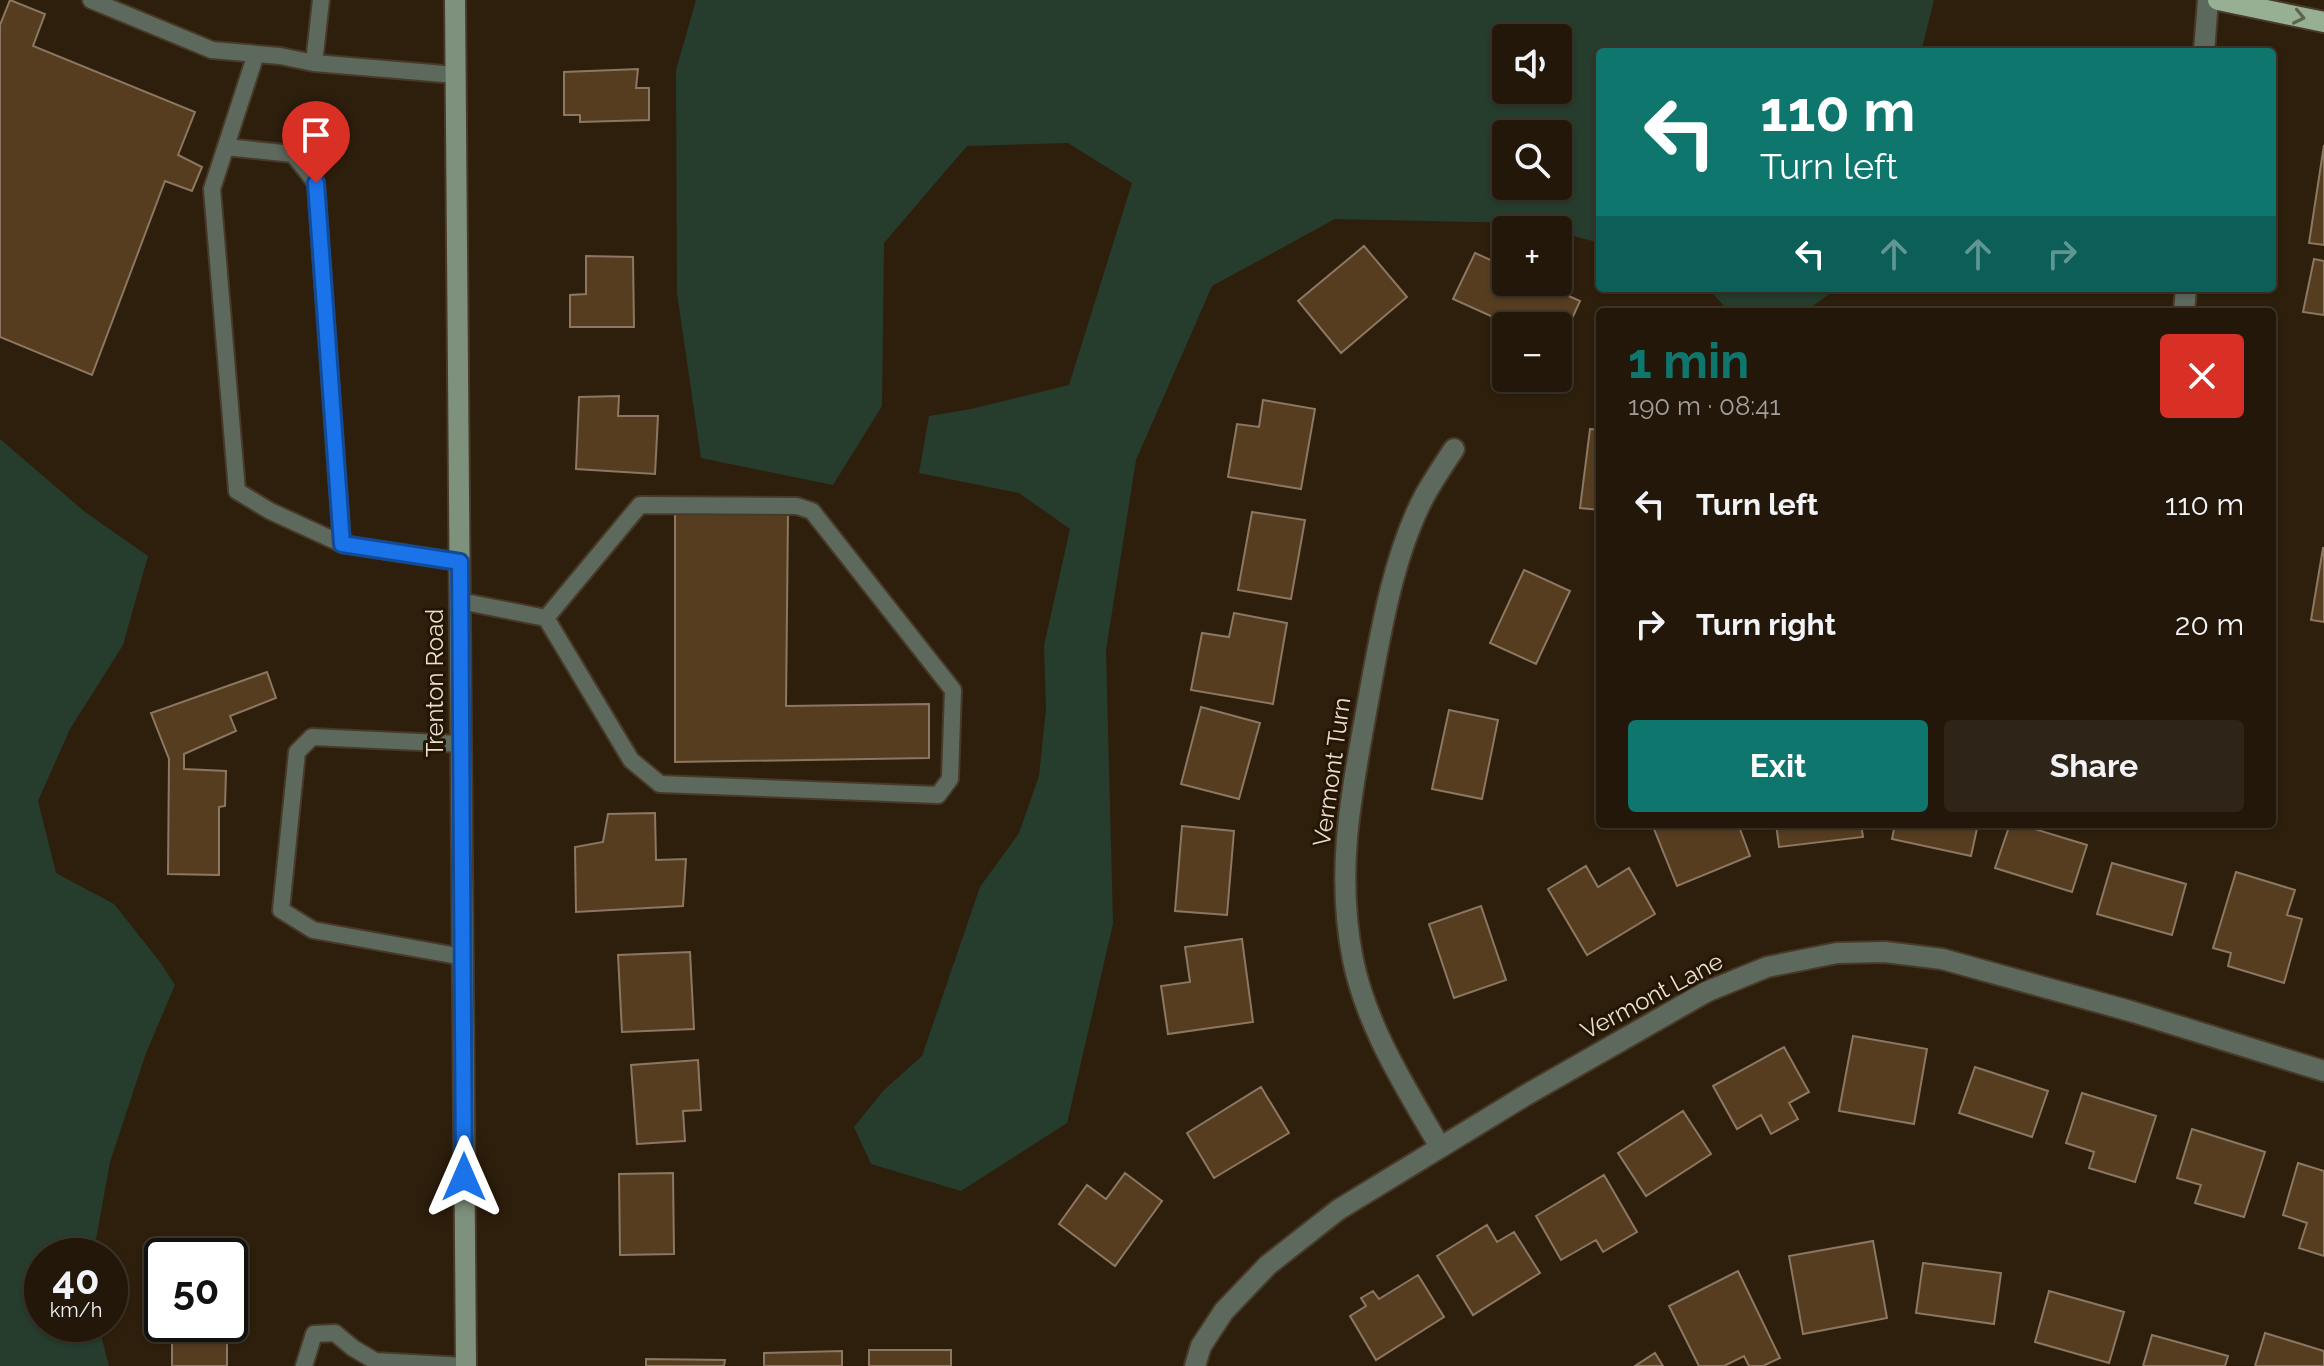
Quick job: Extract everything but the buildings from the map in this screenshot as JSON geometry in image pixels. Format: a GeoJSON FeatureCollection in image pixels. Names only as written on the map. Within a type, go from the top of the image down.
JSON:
{"type":"FeatureCollection","features":[{"type":"Feature","properties":{"kind":"main road","name":"Trenton Road"},"geometry":{"type":"LineString","coordinates":[[455,0],[466,1366]]}},
{"type":"Feature","properties":{"kind":"main road"},"geometry":{"type":"LineString","coordinates":[[2218,0],[2324,22]]}},
{"type":"Feature","properties":{"kind":"street"},"geometry":{"type":"LineString","coordinates":[[2204,48],[2208,0]]}},
{"type":"Feature","properties":{"kind":"street","name":"Vermont Turn"},"geometry":{"type":"LineString","coordinates":[[1440,1147],[1394,1067],[1368,1009],[1353,961],[1346,905],[1345,840],[1382,627],[1403,549],[1424,497],[1454,449]]}},
{"type":"Feature","properties":{"kind":"street","name":"Vermont Lane"},"geometry":{"type":"LineString","coordinates":[[1195,1366],[1201,1346],[1224,1311],[1268,1265],[1338,1210],[1706,992],[1767,967],[1837,953],[1885,952],[1942,959],[2130,1011],[2324,1071]]}},
{"type":"Feature","properties":{"kind":"lane"},"geometry":{"type":"LineString","coordinates":[[91,0],[212,50],[280,56],[314,63],[456,75]]}},
{"type":"Feature","properties":{"kind":"lane"},"geometry":{"type":"LineString","coordinates":[[314,63],[321,0]]}},
{"type":"Feature","properties":{"kind":"lane"},"geometry":{"type":"LineString","coordinates":[[256,54],[212,189],[237,491],[270,511],[342,544],[460,562]]}},
{"type":"Feature","properties":{"kind":"lane"},"geometry":{"type":"LineString","coordinates":[[226,147],[293,154],[316,183],[342,544]]}},
{"type":"Feature","properties":{"kind":"lane"},"geometry":{"type":"LineString","coordinates":[[460,601],[546,618],[631,760],[660,784],[938,795],[950,779],[953,690],[812,511],[797,506],[640,505],[546,618]]}},
{"type":"Feature","properties":{"kind":"lane"},"geometry":{"type":"LineString","coordinates":[[461,744],[312,737],[297,752],[281,910],[313,930],[463,957]]}},
{"type":"Feature","properties":{"kind":"lane"},"geometry":{"type":"LineString","coordinates":[[304,1366],[314,1334],[335,1333],[375,1361],[466,1366]]}},
{"type":"Feature","properties":{"kind":"green space"},"geometry":{"type":"Polygon","coordinates":[[[696,0],[1934,0],[1922,48],[1596,48],[1596,242],[1572,236],[1572,216],[1492,216],[1492,222],[1335,219],[1212,286],[1136,460],[1106,650],[1113,924],[1067,1123],[961,1191],[871,1164],[854,1127],[883,1091],[922,1056],[980,887],[1019,833],[1039,776],[1046,709],[1044,646],[1070,529],[1019,493],[919,473],[929,416],[1069,385],[1132,183],[1068,143],[967,146],[884,243],[882,406],[833,485],[701,458],[677,293],[676,70],[696,0]]]}},
{"type":"Feature","properties":{"kind":"green space"},"geometry":{"type":"Polygon","coordinates":[[[1711,292],[1832,292],[1810,308],[1726,308],[1711,292]]]}},
{"type":"Feature","properties":{"kind":"green space"},"geometry":{"type":"Polygon","coordinates":[[[0,439],[85,512],[148,556],[123,645],[70,729],[38,801],[56,873],[114,904],[175,985],[146,1053],[110,1162],[96,1238],[24,1238],[24,1342],[103,1342],[109,1366],[0,1366],[0,439]]]}},
{"type":"Feature","properties":{"kind":"route"},"geometry":{"type":"LineString","coordinates":[[316,183],[342,544],[460,562],[464,1177]]}}]}
